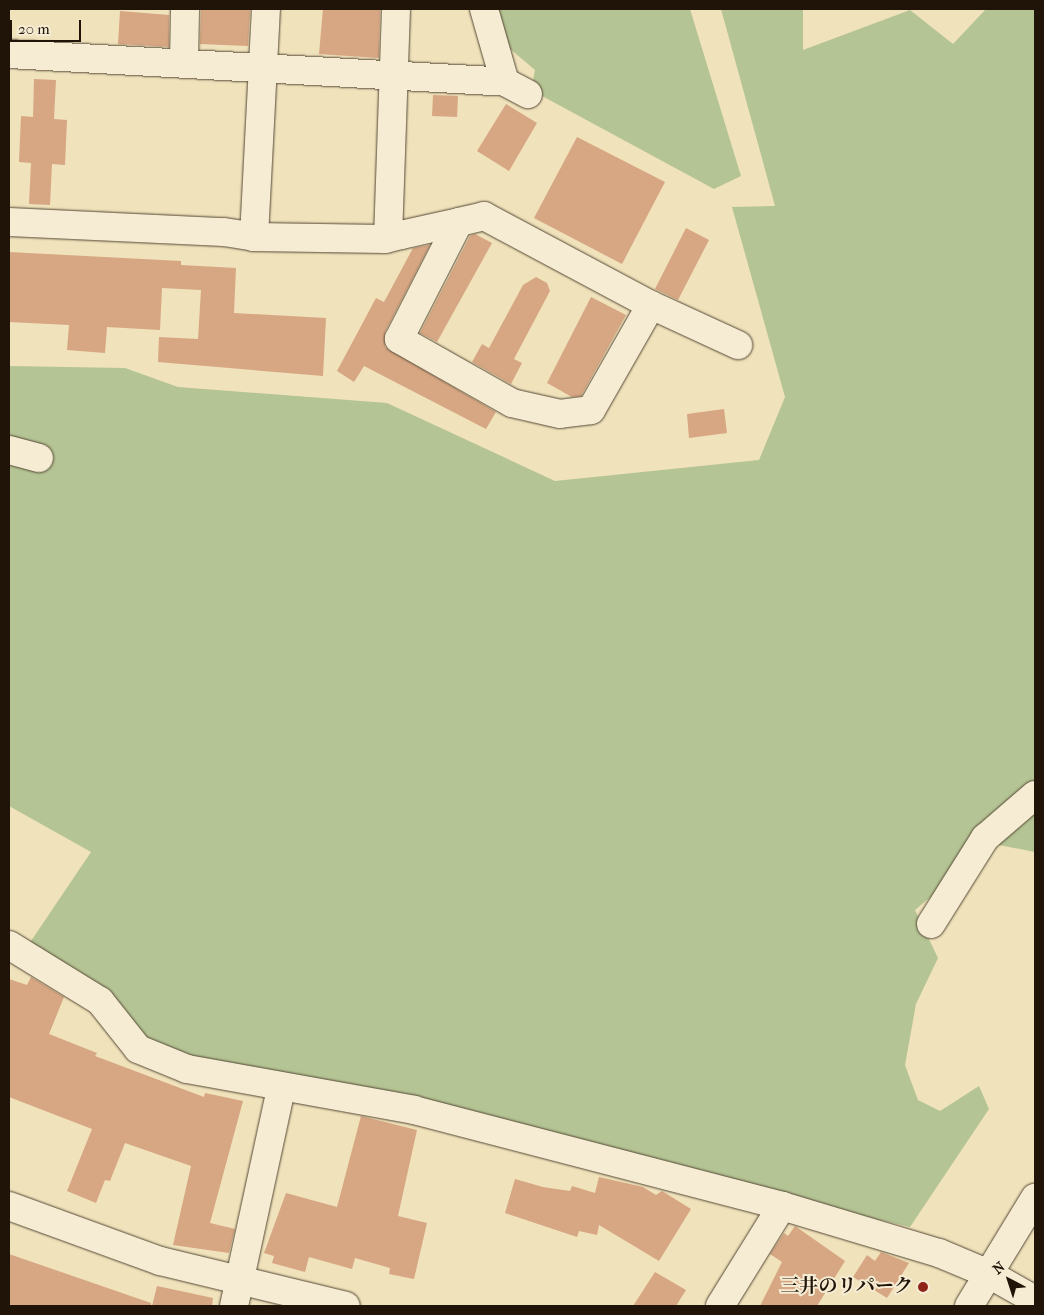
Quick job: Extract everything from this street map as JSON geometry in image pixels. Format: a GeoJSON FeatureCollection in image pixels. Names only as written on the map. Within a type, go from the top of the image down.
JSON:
{"type":"FeatureCollection","features":[{"type":"Feature","properties":{"kind":"street"},"geometry":{"type":"LineString","coordinates":[[184,63],[185,9]]}},
{"type":"Feature","properties":{"kind":"street"},"geometry":{"type":"LineString","coordinates":[[254,236],[266,9]]}},
{"type":"Feature","properties":{"kind":"street"},"geometry":{"type":"LineString","coordinates":[[388,238],[396,75],[396,9]]}},
{"type":"Feature","properties":{"kind":"street"},"geometry":{"type":"LineString","coordinates":[[484,9],[504,82]]}},
{"type":"Feature","properties":{"kind":"street"},"geometry":{"type":"LineString","coordinates":[[9,54],[504,82],[528,94]]}},
{"type":"Feature","properties":{"kind":"street"},"geometry":{"type":"LineString","coordinates":[[9,222],[254,236],[388,238],[484,216],[651,306],[738,345]]}},
{"type":"Feature","properties":{"kind":"street"},"geometry":{"type":"LineString","coordinates":[[459,222],[400,339],[512,403],[560,414],[591,410],[651,306]]}},
{"type":"Feature","properties":{"kind":"street"},"geometry":{"type":"LineString","coordinates":[[9,450],[39,458]]}},
{"type":"Feature","properties":{"kind":"street"},"geometry":{"type":"LineString","coordinates":[[932,924],[985,838],[1035,795]]}},
{"type":"Feature","properties":{"kind":"street"},"geometry":{"type":"LineString","coordinates":[[9,945],[100,1001],[138,1049],[187,1069],[281,1088],[414,1110],[782,1206],[939,1253],[989,1274],[1035,1300]]}},
{"type":"Feature","properties":{"kind":"street"},"geometry":{"type":"LineString","coordinates":[[238,1294],[281,1088]]}},
{"type":"Feature","properties":{"kind":"street"},"geometry":{"type":"LineString","coordinates":[[969,1306],[1035,1198]]}},
{"type":"Feature","properties":{"kind":"street"},"geometry":{"type":"LineString","coordinates":[[9,1206],[160,1261],[238,1294],[346,1306]]}},
{"type":"Feature","properties":{"kind":"street"},"geometry":{"type":"LineString","coordinates":[[720,1306],[782,1206]]}},
{"type":"Feature","properties":{"kind":"green space"},"geometry":{"type":"Polygon","coordinates":[[[496,9],[690,9],[741,176],[714,189],[531,90],[535,70],[509,48],[496,9]]]}},
{"type":"Feature","properties":{"kind":"green space"},"geometry":{"type":"Polygon","coordinates":[[[721,9],[803,9],[803,50],[910,10],[953,44],[986,9],[1035,9],[1035,852],[994,844],[915,910],[938,958],[916,1004],[905,1065],[918,1100],[940,1111],[979,1086],[989,1109],[910,1227],[193,1060],[144,1041],[27,947],[91,852],[9,806],[9,366],[125,368],[178,387],[387,403],[555,481],[759,460],[785,397],[732,207],[775,206],[721,9]]]}},
{"type":"Feature","properties":{"kind":"building"},"geometry":{"type":"Polygon","coordinates":[[[201,9],[250,9],[248,46],[200,44],[201,9]]]}},
{"type":"Feature","properties":{"kind":"building"},"geometry":{"type":"Polygon","coordinates":[[[323,9],[380,9],[379,58],[319,54],[323,9]]]}},
{"type":"Feature","properties":{"kind":"building"},"geometry":{"type":"Polygon","coordinates":[[[120,11],[169,15],[169,47],[118,44],[120,11]]]}},
{"type":"Feature","properties":{"kind":"building"},"geometry":{"type":"Polygon","coordinates":[[[34,79],[56,80],[54,119],[67,120],[65,165],[52,164],[50,205],[29,204],[31,163],[19,162],[21,116],[33,117],[34,79]]]}},
{"type":"Feature","properties":{"kind":"building"},"geometry":{"type":"Polygon","coordinates":[[[433,95],[458,96],[457,117],[432,116],[433,95]]]}},
{"type":"Feature","properties":{"kind":"building"},"geometry":{"type":"Polygon","coordinates":[[[506,104],[537,123],[509,171],[477,151],[506,104]]]}},
{"type":"Feature","properties":{"kind":"building"},"geometry":{"type":"Polygon","coordinates":[[[577,137],[665,182],[622,264],[534,218],[577,137]]]}},
{"type":"Feature","properties":{"kind":"building"},"geometry":{"type":"Polygon","coordinates":[[[686,228],[709,240],[678,300],[655,289],[686,228]]]}},
{"type":"Feature","properties":{"kind":"building"},"geometry":{"type":"Polygon","coordinates":[[[475,234],[492,243],[437,342],[420,333],[470,236],[475,234]]]}},
{"type":"Feature","properties":{"kind":"building"},"geometry":{"type":"Polygon","coordinates":[[[430,245],[385,332],[385,347],[496,412],[486,429],[364,366],[354,382],[337,371],[376,298],[384,302],[413,248],[430,245]]]}},
{"type":"Feature","properties":{"kind":"building"},"geometry":{"type":"Polygon","coordinates":[[[9,252],[181,261],[181,265],[236,268],[234,313],[326,318],[323,376],[158,362],[159,337],[198,339],[201,290],[162,288],[160,330],[107,327],[105,353],[67,350],[69,325],[9,322],[9,252]]]}},
{"type":"Feature","properties":{"kind":"building"},"geometry":{"type":"Polygon","coordinates":[[[536,277],[547,283],[550,291],[514,359],[522,363],[511,384],[472,362],[482,344],[489,348],[523,285],[536,277]]]}},
{"type":"Feature","properties":{"kind":"building"},"geometry":{"type":"Polygon","coordinates":[[[591,297],[626,315],[581,396],[572,397],[547,383],[591,297]]]}},
{"type":"Feature","properties":{"kind":"building"},"geometry":{"type":"Polygon","coordinates":[[[724,409],[727,433],[689,438],[687,414],[724,409]]]}},
{"type":"Feature","properties":{"kind":"building"},"geometry":{"type":"Polygon","coordinates":[[[31,977],[64,997],[49,1034],[97,1053],[95,1056],[204,1097],[205,1093],[243,1101],[210,1223],[235,1229],[229,1253],[173,1245],[191,1166],[125,1143],[110,1181],[105,1180],[96,1203],[67,1191],[92,1129],[9,1097],[9,979],[27,985],[31,977]]]}},
{"type":"Feature","properties":{"kind":"building"},"geometry":{"type":"Polygon","coordinates":[[[361,1116],[417,1130],[398,1216],[427,1223],[414,1279],[389,1274],[390,1268],[355,1258],[352,1269],[309,1257],[305,1272],[272,1263],[274,1256],[264,1253],[286,1193],[337,1207],[361,1116]]]}},
{"type":"Feature","properties":{"kind":"building"},"geometry":{"type":"Polygon","coordinates":[[[599,1177],[643,1187],[656,1195],[662,1191],[691,1209],[659,1261],[599,1225],[597,1235],[579,1231],[577,1237],[505,1213],[515,1179],[543,1187],[570,1191],[572,1186],[595,1193],[599,1177]]]}},
{"type":"Feature","properties":{"kind":"building"},"geometry":{"type":"Polygon","coordinates":[[[795,1226],[845,1261],[817,1306],[760,1306],[782,1262],[770,1254],[784,1233],[788,1236],[795,1226]]]}},
{"type":"Feature","properties":{"kind":"building"},"geometry":{"type":"Polygon","coordinates":[[[881,1252],[909,1263],[887,1298],[853,1277],[867,1255],[875,1261],[881,1252]]]}},
{"type":"Feature","properties":{"kind":"building"},"geometry":{"type":"Polygon","coordinates":[[[9,1254],[151,1303],[151,1306],[9,1306],[9,1254]]]}},
{"type":"Feature","properties":{"kind":"building"},"geometry":{"type":"Polygon","coordinates":[[[655,1272],[686,1290],[676,1306],[633,1306],[655,1272]]]}},
{"type":"Feature","properties":{"kind":"building"},"geometry":{"type":"Polygon","coordinates":[[[157,1286],[213,1298],[212,1306],[152,1306],[157,1286]]]}},
{"type":"Feature","properties":{"kind":"place","name":"三井のリパーク"},"geometry":{"type":"Point","coordinates":[923,1287]}}]}
